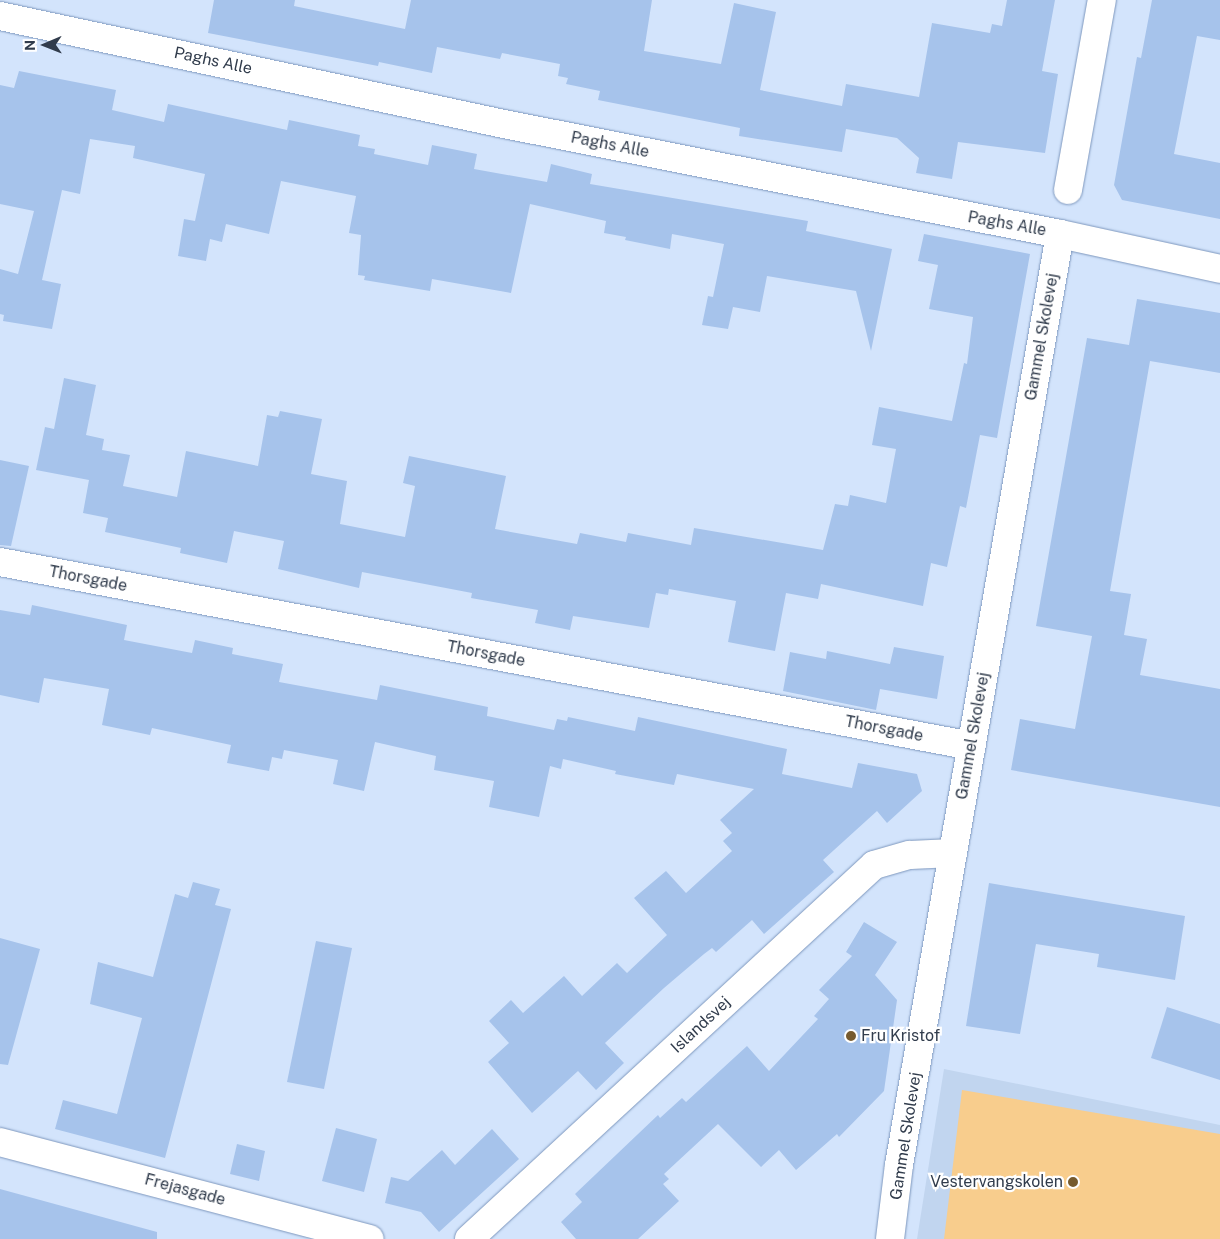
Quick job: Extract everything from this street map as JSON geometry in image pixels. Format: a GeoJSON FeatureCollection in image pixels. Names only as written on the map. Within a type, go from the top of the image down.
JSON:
{"type":"FeatureCollection","features":[{"type":"Feature","properties":{"kind":"street"},"geometry":{"type":"LineString","coordinates":[[1068,190],[1102,0]]}},
{"type":"Feature","properties":{"kind":"street","name":"Paghs Alle"},"geometry":{"type":"LineString","coordinates":[[0,16],[499,123],[1060,234],[1220,270]]}},
{"type":"Feature","properties":{"kind":"street","name":"Gammel Skolevej"},"geometry":{"type":"LineString","coordinates":[[890,1239],[899,1165],[1060,234]]}},
{"type":"Feature","properties":{"kind":"street","name":"Thorsgade"},"geometry":{"type":"LineString","coordinates":[[0,562],[972,746]]}},
{"type":"Feature","properties":{"kind":"street","name":"Islandsvej"},"geometry":{"type":"LineString","coordinates":[[468,1239],[874,865],[910,855],[954,853]]}},
{"type":"Feature","properties":{"kind":"street","name":"Frejasgade"},"geometry":{"type":"LineString","coordinates":[[0,1142],[370,1239]]}},
{"type":"Feature","properties":{"kind":"shaded area","name":"Vestervangskolen"},"geometry":{"type":"Polygon","coordinates":[[[944,1069],[1220,1125],[1220,1239],[917,1239],[944,1069]]]}},
{"type":"Feature","properties":{"kind":"shaded area","name":"Vestervangskolen"},"geometry":{"type":"Polygon","coordinates":[[[962,1090],[1220,1134],[1220,1239],[944,1239],[962,1090]]]}},
{"type":"Feature","properties":{"kind":"building"},"geometry":{"type":"Polygon","coordinates":[[[214,0],[295,0],[294,6],[405,29],[411,0],[652,0],[644,51],[721,64],[734,3],[776,12],[760,90],[842,106],[846,84],[919,97],[932,23],[990,33],[992,24],[1002,26],[1007,0],[1055,0],[1042,71],[1058,74],[1045,153],[958,142],[952,179],[916,173],[919,158],[897,138],[846,129],[842,152],[739,136],[740,128],[598,100],[600,91],[566,84],[568,78],[558,76],[560,64],[502,53],[500,59],[437,47],[432,73],[379,62],[378,66],[208,33],[214,0]]]}},
{"type":"Feature","properties":{"kind":"building"},"geometry":{"type":"Polygon","coordinates":[[[1152,0],[1220,0],[1220,40],[1197,36],[1174,154],[1220,163],[1220,219],[1122,200],[1114,185],[1137,57],[1141,58],[1152,0]]]}},
{"type":"Feature","properties":{"kind":"building"},"geometry":{"type":"Polygon","coordinates":[[[19,71],[116,90],[112,110],[164,122],[168,104],[287,130],[289,120],[360,135],[358,146],[375,149],[374,154],[428,165],[432,145],[477,154],[474,169],[547,182],[551,164],[592,174],[590,184],[808,221],[806,231],[892,249],[871,351],[856,291],[767,276],[760,312],[733,307],[728,329],[702,325],[708,296],[713,297],[724,244],[672,234],[670,249],[625,240],[626,237],[604,233],[606,221],[530,204],[511,293],[432,279],[430,291],[364,280],[365,276],[358,275],[361,235],[349,233],[356,196],[281,181],[269,234],[226,224],[222,242],[210,239],[206,261],[178,256],[184,219],[195,221],[205,174],[133,158],[135,146],[90,139],[80,194],[62,190],[42,280],[61,284],[52,329],[3,321],[4,315],[0,314],[0,269],[18,274],[34,211],[0,204],[0,85],[14,88],[19,71]]]}},
{"type":"Feature","properties":{"kind":"building"},"geometry":{"type":"Polygon","coordinates":[[[924,234],[1030,254],[997,438],[980,435],[966,508],[960,506],[947,567],[931,563],[923,606],[821,584],[818,599],[786,593],[775,651],[728,642],[736,601],[669,589],[668,595],[656,593],[649,628],[573,616],[570,630],[535,623],[538,610],[471,598],[472,593],[362,572],[359,588],[278,569],[284,541],[234,531],[227,563],[180,553],[181,548],[105,532],[108,518],[83,513],[89,480],[36,470],[45,427],[54,429],[64,378],[96,385],[86,435],[104,439],[102,450],[130,455],[123,486],[177,497],[186,451],[258,466],[267,415],[278,417],[280,411],[322,419],[311,474],[347,481],[340,524],[405,537],[415,486],[403,483],[409,456],[506,476],[495,529],[577,544],[580,533],[626,542],[628,533],[691,545],[694,528],[823,550],[835,504],[848,506],[850,495],[886,503],[896,449],[872,445],[879,407],[952,421],[964,363],[967,364],[973,317],[929,309],[938,265],[918,261],[924,234]]]}},
{"type":"Feature","properties":{"kind":"building"},"geometry":{"type":"Polygon","coordinates":[[[1137,299],[1220,313],[1220,373],[1150,361],[1110,591],[1131,594],[1124,635],[1147,639],[1140,675],[1220,689],[1220,807],[1011,770],[1020,719],[1075,729],[1092,636],[1036,626],[1087,338],[1129,345],[1137,299]]]}},
{"type":"Feature","properties":{"kind":"building"},"geometry":{"type":"Polygon","coordinates":[[[0,460],[29,466],[11,546],[0,545],[0,460]]]}},
{"type":"Feature","properties":{"kind":"building"},"geometry":{"type":"Polygon","coordinates":[[[32,605],[127,625],[124,640],[192,653],[195,640],[233,648],[232,654],[283,664],[279,682],[377,700],[380,685],[488,707],[487,716],[554,730],[557,719],[567,721],[568,717],[635,731],[638,717],[787,749],[782,774],[852,788],[858,763],[917,774],[922,791],[887,823],[877,811],[823,860],[834,872],[764,934],[752,920],[716,952],[712,948],[664,988],[605,1043],[624,1063],[596,1090],[578,1071],[532,1113],[488,1062],[509,1043],[489,1021],[511,1000],[523,1013],[564,976],[582,996],[617,963],[627,973],[667,935],[634,898],[666,871],[686,893],[732,851],[723,841],[732,833],[720,820],[754,789],[677,774],[674,785],[615,774],[616,771],[563,759],[561,769],[550,766],[539,817],[489,807],[494,781],[434,770],[436,756],[375,742],[364,791],[333,784],[338,760],[284,750],[282,759],[272,757],[269,771],[227,763],[231,745],[152,728],[150,735],[102,725],[109,689],[44,678],[39,703],[0,695],[0,610],[30,615],[32,605]]]}},
{"type":"Feature","properties":{"kind":"building"},"geometry":{"type":"Polygon","coordinates":[[[894,647],[944,656],[937,699],[880,689],[876,710],[783,691],[790,652],[826,659],[827,651],[890,664],[894,647]]]}},
{"type":"Feature","properties":{"kind":"building"},"geometry":{"type":"Polygon","coordinates":[[[193,882],[220,889],[215,905],[231,909],[165,1158],[55,1129],[63,1100],[117,1114],[142,1018],[90,1004],[98,962],[153,977],[175,894],[188,898],[193,882]]]}},
{"type":"Feature","properties":{"kind":"building"},"geometry":{"type":"Polygon","coordinates":[[[989,883],[1185,916],[1175,980],[1097,967],[1099,954],[1036,944],[1020,1034],[966,1026],[989,883]]]}},
{"type":"Feature","properties":{"kind":"building"},"geometry":{"type":"Polygon","coordinates":[[[864,922],[897,942],[875,975],[897,1000],[884,1091],[839,1137],[837,1134],[796,1170],[779,1150],[761,1167],[718,1124],[664,1174],[669,1179],[663,1184],[679,1201],[638,1239],[576,1239],[561,1222],[582,1202],[575,1194],[658,1115],[660,1118],[682,1098],[686,1102],[747,1046],[769,1071],[818,1019],[814,1016],[829,999],[819,990],[852,956],[846,952],[864,922]]]}},
{"type":"Feature","properties":{"kind":"building"},"geometry":{"type":"Polygon","coordinates":[[[0,938],[40,949],[8,1065],[0,1064],[0,938]]]}},
{"type":"Feature","properties":{"kind":"building"},"geometry":{"type":"Polygon","coordinates":[[[316,941],[352,948],[324,1089],[287,1082],[316,941]]]}},
{"type":"Feature","properties":{"kind":"building"},"geometry":{"type":"Polygon","coordinates":[[[1167,1007],[1220,1024],[1220,1080],[1151,1058],[1167,1007]]]}},
{"type":"Feature","properties":{"kind":"building"},"geometry":{"type":"Polygon","coordinates":[[[336,1128],[377,1139],[364,1192],[322,1181],[336,1128]]]}},
{"type":"Feature","properties":{"kind":"building"},"geometry":{"type":"Polygon","coordinates":[[[492,1129],[519,1159],[439,1232],[421,1212],[385,1203],[391,1177],[408,1181],[442,1150],[455,1165],[492,1129]]]}},
{"type":"Feature","properties":{"kind":"building"},"geometry":{"type":"Polygon","coordinates":[[[237,1144],[265,1151],[259,1181],[230,1174],[237,1144]]]}},
{"type":"Feature","properties":{"kind":"building"},"geometry":{"type":"Polygon","coordinates":[[[0,1189],[157,1232],[157,1239],[0,1239],[0,1189]]]}},
{"type":"Feature","properties":{"kind":"place","name":"Fru Kristof"},"geometry":{"type":"Point","coordinates":[851,1036]}},
{"type":"Feature","properties":{"kind":"place","name":"Vestervangskolen"},"geometry":{"type":"Point","coordinates":[1073,1182]}}]}
